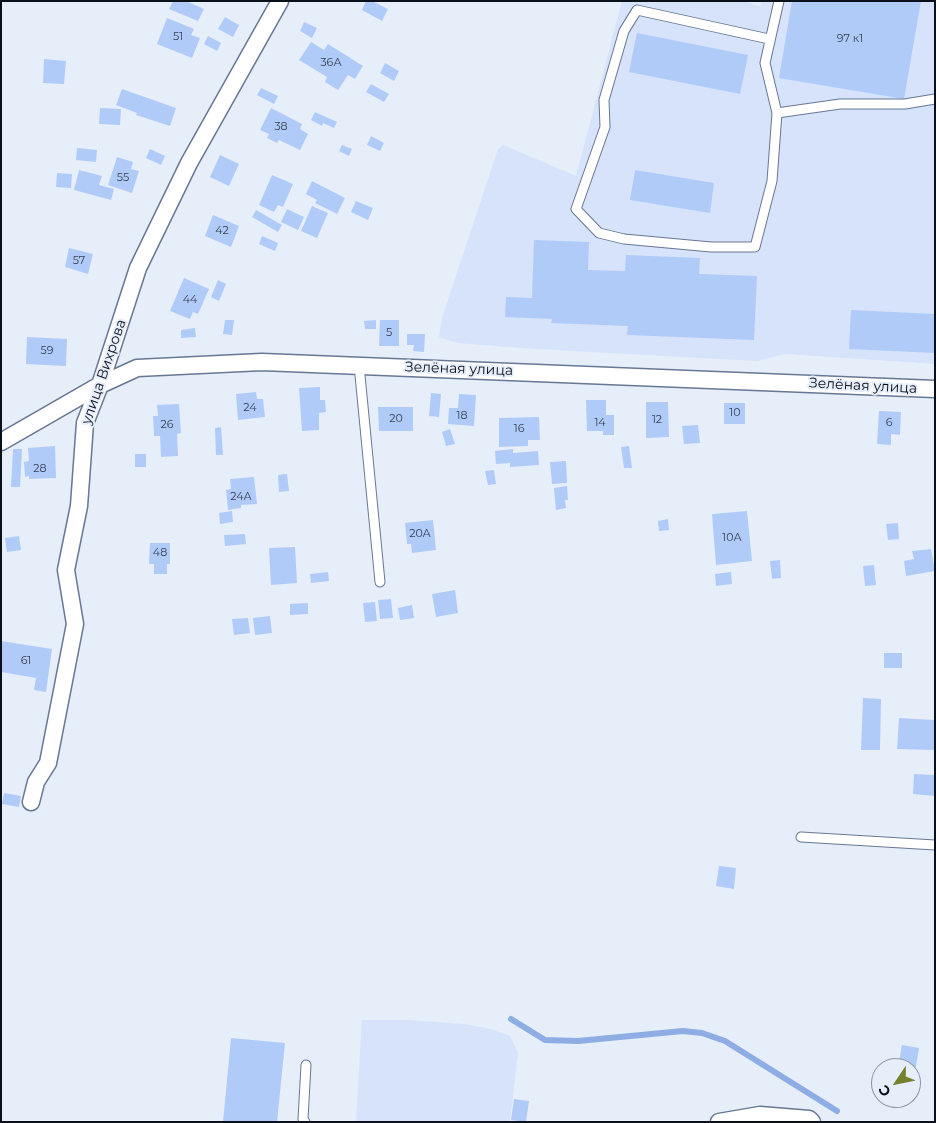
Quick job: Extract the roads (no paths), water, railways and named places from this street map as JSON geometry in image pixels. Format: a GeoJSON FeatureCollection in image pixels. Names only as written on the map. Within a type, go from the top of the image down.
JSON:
{"type":"FeatureCollection","features":[{"type":"Feature","properties":{"kind":"street","name":"улица Вихрова"},"geometry":{"type":"LineString","coordinates":[[31,802],[36,782],[48,763],[50,756],[75,624],[66,570],[79,506],[85,423],[100,385],[138,268],[189,163],[280,1]]}},
{"type":"Feature","properties":{"kind":"street","name":"Зелёная улица"},"geometry":{"type":"LineString","coordinates":[[1,442],[100,385],[137,368],[262,362],[935,389]]}},
{"type":"Feature","properties":{"kind":"street"},"geometry":{"type":"LineString","coordinates":[[719,1122],[761,1118],[809,1119],[812,1122]]}},
{"type":"Feature","properties":{"kind":"lane"},"geometry":{"type":"LineString","coordinates":[[769,39],[637,10],[624,31],[604,100],[605,128],[576,209],[599,233],[624,238],[712,247],[755,247],[772,181],[777,113],[764,63],[779,1]]}},
{"type":"Feature","properties":{"kind":"lane"},"geometry":{"type":"LineString","coordinates":[[777,113],[840,104],[905,104],[935,99]]}},
{"type":"Feature","properties":{"kind":"lane"},"geometry":{"type":"LineString","coordinates":[[359,365],[380,582]]}},
{"type":"Feature","properties":{"kind":"lane"},"geometry":{"type":"LineString","coordinates":[[801,837],[935,845]]}},
{"type":"Feature","properties":{"kind":"lane"},"geometry":{"type":"LineString","coordinates":[[305,1122],[303,1119],[306,1065]]}},
{"type":"Feature","properties":{"kind":"waterway"},"geometry":{"type":"LineString","coordinates":[[511,1019],[545,1040],[578,1041],[683,1031],[702,1033],[725,1041],[837,1111]]}}]}
